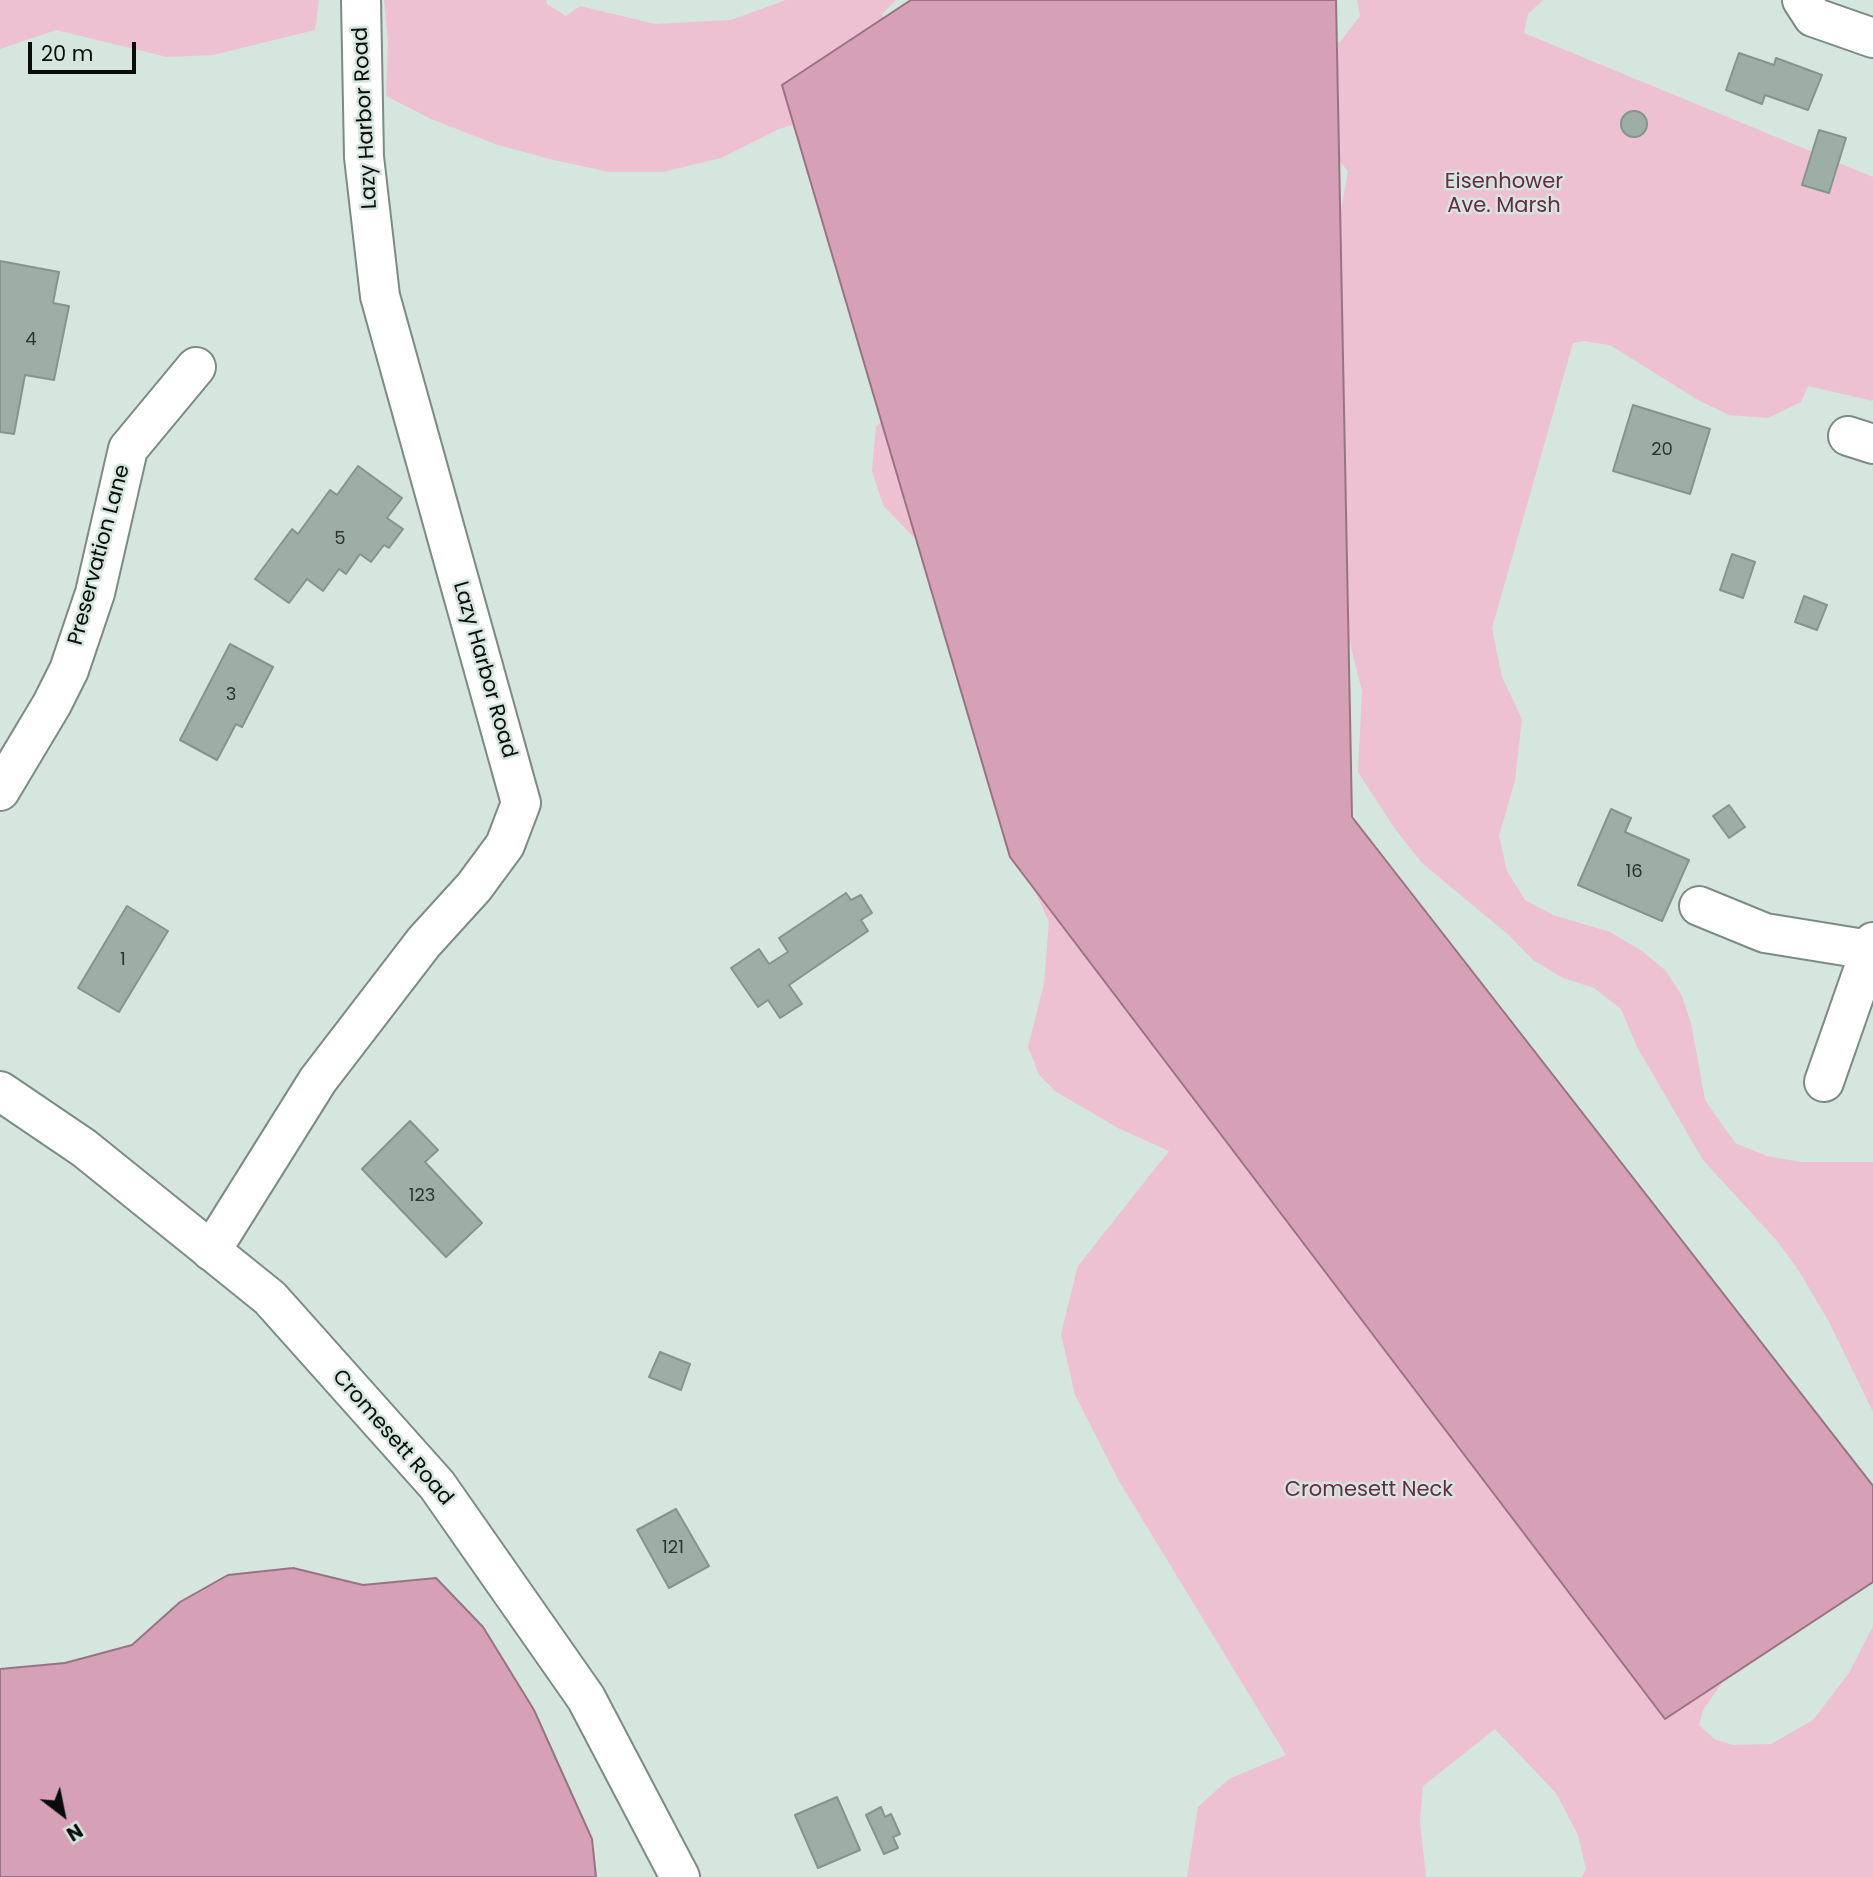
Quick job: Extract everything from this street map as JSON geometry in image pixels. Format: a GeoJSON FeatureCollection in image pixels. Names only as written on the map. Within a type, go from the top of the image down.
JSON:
{"type":"FeatureCollection","features":[{"type":"Feature","properties":{"kind":"street","name":"Lazy Harbor Road"},"geometry":{"type":"LineString","coordinates":[[211,1251],[318,1080],[424,942],[474,887],[505,845],[521,803],[380,296],[363,157],[361,0]]}},
{"type":"Feature","properties":{"kind":"street"},"geometry":{"type":"LineString","coordinates":[[1802,1],[1813,17],[1873,38]]}},
{"type":"Feature","properties":{"kind":"street","name":"Preservation Lane"},"geometry":{"type":"LineString","coordinates":[[0,790],[69,670],[94,593],[128,449],[196,367]]}},
{"type":"Feature","properties":{"kind":"street"},"geometry":{"type":"LineString","coordinates":[[1699,906],[1765,933],[1872,946],[1824,1082]]}},
{"type":"Feature","properties":{"kind":"street","name":"Cromesett Road"},"geometry":{"type":"LineString","coordinates":[[0,1091],[84,1148],[270,1298],[437,1485],[586,1698],[680,1877]]}},
{"type":"Feature","properties":{"kind":"green space"},"geometry":{"type":"Polygon","coordinates":[[[0,0],[319,0],[315,30],[213,55],[167,57],[56,30],[0,49],[0,0]]]}},
{"type":"Feature","properties":{"kind":"green space","name":"Cromesett Neck"},"geometry":{"type":"Polygon","coordinates":[[[384,0],[546,0],[547,4],[566,16],[580,6],[655,24],[731,20],[786,0],[896,0],[882,14],[891,36],[1738,1660],[1703,1710],[1699,1725],[1714,1739],[1733,1745],[1771,1744],[1813,1720],[1849,1673],[1873,1626],[1873,1877],[1582,1877],[1586,1869],[1578,1835],[1556,1793],[1495,1729],[1423,1786],[1420,1822],[1426,1877],[1187,1877],[1198,1807],[1229,1779],[1286,1755],[1119,1481],[1075,1395],[1061,1334],[1078,1266],[1169,1151],[1118,1128],[1055,1091],[1039,1075],[1028,1047],[1044,984],[1049,922],[1022,863],[976,603],[883,505],[872,471],[876,426],[916,397],[833,113],[779,129],[721,158],[663,172],[609,172],[554,160],[498,145],[431,119],[386,96],[388,44],[384,0]]]}},
{"type":"Feature","properties":{"kind":"green space","name":"Eisenhower Ave. Marsh"},"geometry":{"type":"Polygon","coordinates":[[[1357,0],[1543,0],[1528,14],[1524,33],[1873,177],[1873,401],[1808,386],[1801,402],[1768,418],[1729,415],[1698,400],[1610,345],[1584,341],[1573,343],[1492,628],[1502,677],[1522,719],[1515,780],[1499,836],[1507,871],[1525,900],[1553,915],[1610,932],[1642,951],[1665,970],[1681,994],[1691,1023],[1705,1100],[1735,1143],[1767,1156],[1800,1162],[1873,1162],[1873,1412],[1829,1322],[1799,1271],[1778,1242],[1703,1160],[1637,1047],[1621,1009],[1594,988],[1563,978],[1533,960],[1510,936],[1422,863],[1395,829],[1358,772],[1362,691],[1350,643],[1283,625],[1286,527],[1348,171],[1315,134],[1307,61],[1340,42],[1360,16],[1357,0]]]}},
{"type":"Feature","properties":{"kind":"shaded area"},"geometry":{"type":"Polygon","coordinates":[[[911,0],[1336,0],[1352,817],[1873,1486],[1873,1582],[1665,1719],[1010,857],[782,85],[911,0]]]}},
{"type":"Feature","properties":{"kind":"shaded area"},"geometry":{"type":"Polygon","coordinates":[[[293,1568],[363,1585],[436,1578],[483,1627],[534,1710],[592,1839],[596,1877],[0,1877],[0,1669],[65,1663],[132,1645],[180,1602],[228,1575],[293,1568]]]}},
{"type":"Feature","properties":{"kind":"building"},"geometry":{"type":"Polygon","coordinates":[[[1739,53],[1774,65],[1776,58],[1822,75],[1808,110],[1765,95],[1762,104],[1726,90],[1739,53]]]}},
{"type":"Feature","properties":{"kind":"building"},"geometry":{"type":"Polygon","coordinates":[[[1634,111],[1643,115],[1647,124],[1643,133],[1634,137],[1625,133],[1621,124],[1625,115],[1634,111]]]}},
{"type":"Feature","properties":{"kind":"building"},"geometry":{"type":"Polygon","coordinates":[[[1819,130],[1846,138],[1829,193],[1802,185],[1819,130]]]}},
{"type":"Feature","properties":{"kind":"building"},"geometry":{"type":"Polygon","coordinates":[[[0,261],[59,272],[53,303],[69,306],[54,380],[25,375],[14,434],[0,432],[0,261]]]}},
{"type":"Feature","properties":{"kind":"building"},"geometry":{"type":"Polygon","coordinates":[[[1633,405],[1710,429],[1690,494],[1613,471],[1633,405]]]}},
{"type":"Feature","properties":{"kind":"building"},"geometry":{"type":"Polygon","coordinates":[[[358,466],[402,498],[387,518],[403,529],[389,548],[384,545],[371,562],[360,554],[346,574],[339,569],[323,591],[307,579],[289,603],[255,579],[292,529],[298,534],[330,490],[337,495],[358,466]]]}},
{"type":"Feature","properties":{"kind":"building"},"geometry":{"type":"Polygon","coordinates":[[[1732,554],[1755,562],[1743,598],[1720,590],[1732,554]]]}},
{"type":"Feature","properties":{"kind":"building"},"geometry":{"type":"Polygon","coordinates":[[[1804,596],[1827,605],[1817,630],[1795,622],[1804,596]]]}},
{"type":"Feature","properties":{"kind":"building"},"geometry":{"type":"Polygon","coordinates":[[[230,644],[273,667],[242,727],[236,724],[217,760],[180,740],[230,644]]]}},
{"type":"Feature","properties":{"kind":"building"},"geometry":{"type":"Polygon","coordinates":[[[1729,805],[1745,827],[1729,838],[1713,816],[1729,805]]]}},
{"type":"Feature","properties":{"kind":"building"},"geometry":{"type":"Polygon","coordinates":[[[1611,809],[1631,818],[1625,832],[1689,860],[1662,921],[1578,885],[1611,809]]]}},
{"type":"Feature","properties":{"kind":"building"},"geometry":{"type":"Polygon","coordinates":[[[846,893],[851,900],[861,895],[872,913],[861,920],[868,931],[789,985],[802,1004],[780,1018],[768,1000],[758,1007],[731,968],[759,949],[769,964],[788,952],[779,938],[846,893]]]}},
{"type":"Feature","properties":{"kind":"building"},"geometry":{"type":"Polygon","coordinates":[[[127,906],[168,931],[119,1012],[78,988],[127,906]]]}},
{"type":"Feature","properties":{"kind":"building"},"geometry":{"type":"Polygon","coordinates":[[[410,1121],[438,1150],[425,1162],[482,1223],[446,1257],[362,1169],[410,1121]]]}},
{"type":"Feature","properties":{"kind":"building"},"geometry":{"type":"Polygon","coordinates":[[[660,1352],[690,1364],[681,1390],[649,1377],[660,1352]]]}},
{"type":"Feature","properties":{"kind":"building"},"geometry":{"type":"Polygon","coordinates":[[[676,1509],[709,1566],[669,1588],[637,1530],[676,1509]]]}},
{"type":"Feature","properties":{"kind":"building"},"geometry":{"type":"Polygon","coordinates":[[[837,1797],[860,1850],[818,1868],[795,1815],[837,1797]]]}},
{"type":"Feature","properties":{"kind":"building"},"geometry":{"type":"Polygon","coordinates":[[[881,1807],[885,1817],[891,1814],[900,1834],[893,1837],[898,1848],[884,1854],[866,1815],[881,1807]]]}}]}
